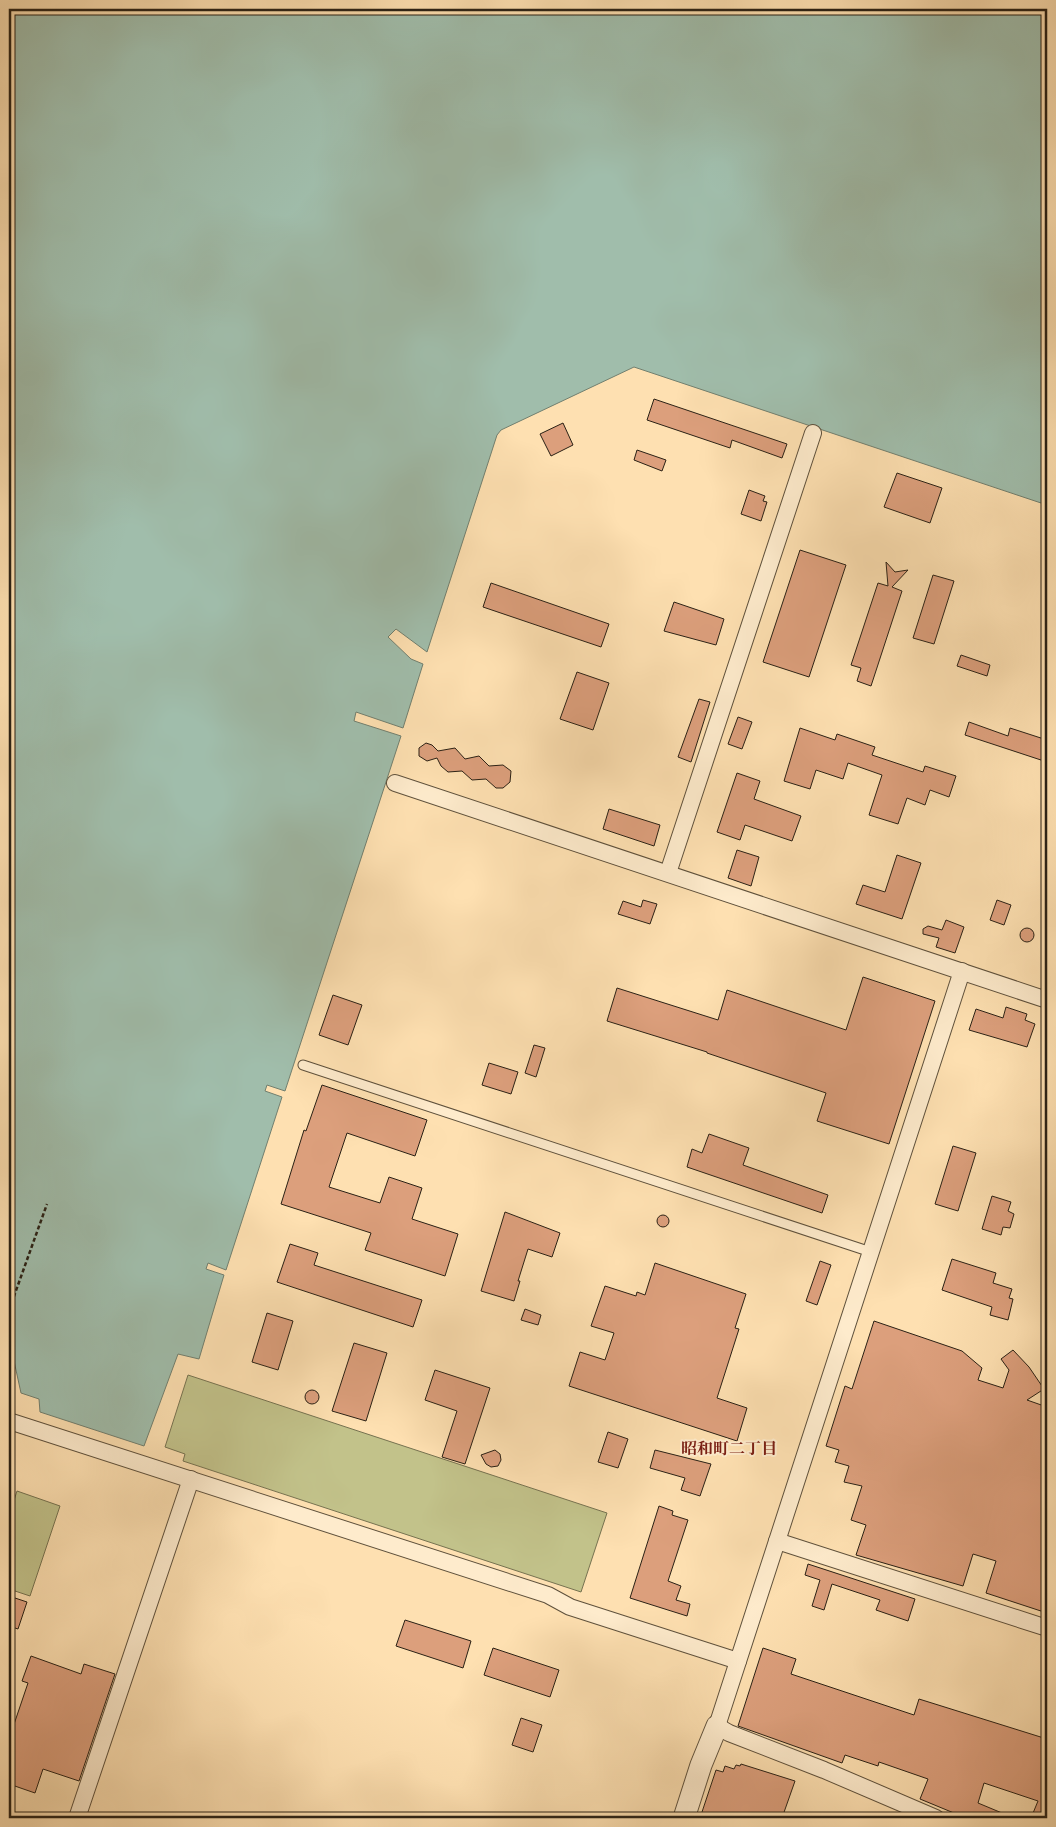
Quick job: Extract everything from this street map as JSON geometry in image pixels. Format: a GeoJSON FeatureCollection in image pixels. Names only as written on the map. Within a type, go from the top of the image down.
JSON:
{"type":"FeatureCollection","features":[{"type":"Feature","properties":{"kind":"street"},"geometry":{"type":"LineString","coordinates":[[668,874],[813,433]]}},
{"type":"Feature","properties":{"kind":"street"},"geometry":{"type":"LineString","coordinates":[[395,783],[1047,1000]]}},
{"type":"Feature","properties":{"kind":"street"},"geometry":{"type":"LineString","coordinates":[[684,1818],[701,1765],[717,1726],[962,972]]}},
{"type":"Feature","properties":{"kind":"street"},"geometry":{"type":"LineString","coordinates":[[9,1421],[548,1595],[570,1606],[738,1661]]}},
{"type":"Feature","properties":{"kind":"street"},"geometry":{"type":"LineString","coordinates":[[77,1818],[191,1479]]}},
{"type":"Feature","properties":{"kind":"street"},"geometry":{"type":"LineString","coordinates":[[777,1541],[1047,1628]]}},
{"type":"Feature","properties":{"kind":"street"},"geometry":{"type":"LineString","coordinates":[[717,1726],[729,1733],[936,1818]]}},
{"type":"Feature","properties":{"kind":"lane"},"geometry":{"type":"LineString","coordinates":[[303,1065],[871,1252]]}},
{"type":"Feature","properties":{"kind":"path"},"geometry":{"type":"LineString","coordinates":[[9,1298],[14,1299],[47,1204]]}},
{"type":"Feature","properties":{"kind":"green space"},"geometry":{"type":"Polygon","coordinates":[[[188,1375],[607,1513],[581,1592],[183,1461],[185,1454],[165,1447],[188,1375]]]}},
{"type":"Feature","properties":{"kind":"green space"},"geometry":{"type":"Polygon","coordinates":[[[17,1491],[60,1506],[30,1596],[9,1589],[9,1516],[17,1491]]]}},
{"type":"Feature","properties":{"kind":"shaded area"},"geometry":{"type":"Polygon","coordinates":[[[9,9],[1047,9],[1047,505],[634,367],[501,430],[497,435],[427,652],[396,629],[388,637],[411,659],[423,664],[403,728],[356,712],[354,721],[401,736],[285,1091],[267,1085],[265,1091],[282,1097],[226,1270],[208,1263],[206,1269],[224,1275],[199,1359],[178,1354],[144,1446],[40,1412],[39,1399],[21,1393],[9,1338],[9,9]]]}},
{"type":"Feature","properties":{"kind":"building"},"geometry":{"type":"Polygon","coordinates":[[[654,399],[787,444],[782,458],[732,440],[730,448],[647,420],[654,399]]]}},
{"type":"Feature","properties":{"kind":"building"},"geometry":{"type":"Polygon","coordinates":[[[563,423],[573,445],[551,456],[540,434],[563,423]]]}},
{"type":"Feature","properties":{"kind":"building"},"geometry":{"type":"Polygon","coordinates":[[[637,450],[666,460],[662,471],[634,460],[637,450]]]}},
{"type":"Feature","properties":{"kind":"building"},"geometry":{"type":"Polygon","coordinates":[[[897,473],[942,488],[930,523],[884,507],[897,473]]]}},
{"type":"Feature","properties":{"kind":"building"},"geometry":{"type":"Polygon","coordinates":[[[749,490],[765,496],[763,501],[767,502],[761,521],[741,514],[749,490]]]}},
{"type":"Feature","properties":{"kind":"building"},"geometry":{"type":"Polygon","coordinates":[[[800,550],[846,565],[809,677],[763,662],[800,550]]]}},
{"type":"Feature","properties":{"kind":"building"},"geometry":{"type":"Polygon","coordinates":[[[886,562],[895,572],[908,570],[892,587],[902,591],[871,686],[857,681],[861,668],[851,665],[878,583],[888,586],[886,562]]]}},
{"type":"Feature","properties":{"kind":"building"},"geometry":{"type":"Polygon","coordinates":[[[933,575],[954,581],[934,644],[913,638],[933,575]]]}},
{"type":"Feature","properties":{"kind":"building"},"geometry":{"type":"Polygon","coordinates":[[[491,583],[609,624],[601,647],[483,607],[491,583]]]}},
{"type":"Feature","properties":{"kind":"building"},"geometry":{"type":"Polygon","coordinates":[[[674,602],[724,619],[716,645],[664,631],[674,602]]]}},
{"type":"Feature","properties":{"kind":"building"},"geometry":{"type":"Polygon","coordinates":[[[961,655],[990,665],[987,676],[957,666],[961,655]]]}},
{"type":"Feature","properties":{"kind":"building"},"geometry":{"type":"Polygon","coordinates":[[[577,672],[609,683],[593,730],[560,719],[577,672]]]}},
{"type":"Feature","properties":{"kind":"building"},"geometry":{"type":"Polygon","coordinates":[[[699,699],[710,702],[691,762],[678,757],[699,699]]]}},
{"type":"Feature","properties":{"kind":"building"},"geometry":{"type":"Polygon","coordinates":[[[738,717],[752,722],[742,749],[728,744],[738,717]]]}},
{"type":"Feature","properties":{"kind":"building"},"geometry":{"type":"Polygon","coordinates":[[[969,722],[1008,736],[1010,728],[1047,740],[1047,762],[965,735],[969,722]]]}},
{"type":"Feature","properties":{"kind":"building"},"geometry":{"type":"Polygon","coordinates":[[[800,728],[835,740],[837,734],[875,747],[872,755],[923,772],[925,766],[956,776],[949,797],[930,790],[925,805],[907,798],[898,824],[869,815],[882,775],[848,763],[843,779],[816,770],[810,789],[784,781],[800,728]]]}},
{"type":"Feature","properties":{"kind":"building"},"geometry":{"type":"Polygon","coordinates":[[[426,743],[432,745],[438,751],[455,748],[465,759],[479,756],[489,766],[503,765],[511,771],[510,782],[503,788],[496,788],[486,779],[472,780],[462,771],[448,772],[441,766],[437,758],[427,761],[419,756],[419,748],[426,743]]]}},
{"type":"Feature","properties":{"kind":"building"},"geometry":{"type":"Polygon","coordinates":[[[737,773],[760,781],[754,799],[801,816],[792,841],[745,825],[740,840],[717,832],[737,773]]]}},
{"type":"Feature","properties":{"kind":"building"},"geometry":{"type":"Polygon","coordinates":[[[609,809],[660,825],[654,846],[603,829],[609,809]]]}},
{"type":"Feature","properties":{"kind":"building"},"geometry":{"type":"Polygon","coordinates":[[[737,850],[759,857],[751,886],[728,878],[737,850]]]}},
{"type":"Feature","properties":{"kind":"building"},"geometry":{"type":"Polygon","coordinates":[[[897,855],[921,863],[902,919],[856,904],[863,885],[885,892],[897,855]]]}},
{"type":"Feature","properties":{"kind":"building"},"geometry":{"type":"Polygon","coordinates":[[[643,900],[657,904],[650,924],[618,914],[623,901],[641,907],[643,900]]]}},
{"type":"Feature","properties":{"kind":"building"},"geometry":{"type":"Polygon","coordinates":[[[997,900],[1011,905],[1004,925],[990,920],[997,900]]]}},
{"type":"Feature","properties":{"kind":"building"},"geometry":{"type":"Polygon","coordinates":[[[946,920],[964,927],[955,953],[936,947],[939,938],[923,934],[923,929],[928,926],[942,930],[946,920]]]}},
{"type":"Feature","properties":{"kind":"building"},"geometry":{"type":"Polygon","coordinates":[[[1027,928],[1032,930],[1034,935],[1032,940],[1027,942],[1022,940],[1020,935],[1022,930],[1027,928]]]}},
{"type":"Feature","properties":{"kind":"building"},"geometry":{"type":"Polygon","coordinates":[[[863,977],[935,1001],[889,1144],[817,1121],[826,1093],[707,1052],[607,1021],[617,988],[718,1020],[727,990],[846,1030],[863,977]]]}},
{"type":"Feature","properties":{"kind":"building"},"geometry":{"type":"Polygon","coordinates":[[[333,995],[362,1005],[348,1045],[319,1035],[333,995]]]}},
{"type":"Feature","properties":{"kind":"building"},"geometry":{"type":"Polygon","coordinates":[[[1006,1007],[1027,1014],[1025,1020],[1035,1024],[1027,1047],[969,1030],[976,1009],[1003,1018],[1006,1007]]]}},
{"type":"Feature","properties":{"kind":"building"},"geometry":{"type":"Polygon","coordinates":[[[534,1045],[545,1048],[536,1077],[525,1073],[534,1045]]]}},
{"type":"Feature","properties":{"kind":"building"},"geometry":{"type":"Polygon","coordinates":[[[489,1063],[518,1072],[511,1094],[482,1085],[489,1063]]]}},
{"type":"Feature","properties":{"kind":"building"},"geometry":{"type":"Polygon","coordinates":[[[322,1085],[427,1120],[415,1156],[347,1133],[329,1187],[380,1203],[389,1177],[422,1188],[412,1219],[458,1234],[445,1276],[365,1250],[371,1233],[281,1204],[304,1130],[306,1131],[322,1085]]]}},
{"type":"Feature","properties":{"kind":"building"},"geometry":{"type":"Polygon","coordinates":[[[709,1134],[749,1148],[743,1165],[828,1195],[822,1213],[687,1167],[692,1149],[702,1153],[709,1134]]]}},
{"type":"Feature","properties":{"kind":"building"},"geometry":{"type":"Polygon","coordinates":[[[953,1146],[976,1153],[958,1211],[935,1204],[953,1146]]]}},
{"type":"Feature","properties":{"kind":"building"},"geometry":{"type":"Polygon","coordinates":[[[992,1196],[1011,1202],[1008,1211],[1014,1214],[1010,1228],[1003,1227],[1001,1235],[982,1229],[992,1196]]]}},
{"type":"Feature","properties":{"kind":"building"},"geometry":{"type":"Polygon","coordinates":[[[505,1212],[560,1233],[552,1257],[528,1249],[514,1301],[481,1291],[505,1212]]]}},
{"type":"Feature","properties":{"kind":"building"},"geometry":{"type":"Polygon","coordinates":[[[665,1215],[668,1216],[668,1226],[661,1227],[658,1226],[657,1219],[658,1216],[665,1215]]]}},
{"type":"Feature","properties":{"kind":"building"},"geometry":{"type":"Polygon","coordinates":[[[290,1244],[318,1253],[314,1265],[422,1300],[413,1327],[277,1282],[290,1244]]]}},
{"type":"Feature","properties":{"kind":"building"},"geometry":{"type":"Polygon","coordinates":[[[952,1259],[996,1273],[993,1283],[1012,1289],[1009,1298],[1013,1299],[1008,1320],[990,1315],[992,1307],[942,1290],[952,1259]]]}},
{"type":"Feature","properties":{"kind":"building"},"geometry":{"type":"Polygon","coordinates":[[[820,1261],[831,1265],[817,1305],[806,1301],[820,1261]]]}},
{"type":"Feature","properties":{"kind":"building"},"geometry":{"type":"Polygon","coordinates":[[[655,1263],[746,1294],[735,1328],[739,1329],[717,1398],[747,1408],[737,1441],[569,1386],[580,1352],[605,1360],[614,1333],[591,1326],[605,1286],[636,1296],[637,1292],[645,1295],[655,1263]]]}},
{"type":"Feature","properties":{"kind":"building"},"geometry":{"type":"Polygon","coordinates":[[[525,1309],[541,1315],[538,1325],[521,1320],[525,1309]]]}},
{"type":"Feature","properties":{"kind":"building"},"geometry":{"type":"Polygon","coordinates":[[[267,1313],[293,1321],[278,1370],[252,1362],[267,1313]]]}},
{"type":"Feature","properties":{"kind":"building"},"geometry":{"type":"Polygon","coordinates":[[[874,1321],[962,1351],[982,1368],[978,1380],[1003,1388],[1009,1370],[1001,1359],[1013,1350],[1029,1367],[1044,1389],[1027,1400],[1047,1407],[1047,1613],[986,1593],[996,1561],[973,1554],[963,1586],[856,1555],[866,1525],[851,1520],[862,1486],[844,1482],[849,1466],[835,1462],[839,1450],[826,1446],[845,1386],[852,1389],[874,1321]]]}},
{"type":"Feature","properties":{"kind":"building"},"geometry":{"type":"Polygon","coordinates":[[[354,1343],[387,1353],[366,1421],[332,1411],[354,1343]]]}},
{"type":"Feature","properties":{"kind":"building"},"geometry":{"type":"Polygon","coordinates":[[[435,1370],[490,1388],[465,1464],[442,1457],[457,1411],[425,1400],[435,1370]]]}},
{"type":"Feature","properties":{"kind":"building"},"geometry":{"type":"Polygon","coordinates":[[[312,1390],[317,1392],[319,1397],[317,1402],[312,1404],[307,1402],[305,1397],[307,1392],[312,1390]]]}},
{"type":"Feature","properties":{"kind":"building"},"geometry":{"type":"Polygon","coordinates":[[[608,1432],[628,1439],[618,1468],[598,1462],[608,1432]]]}},
{"type":"Feature","properties":{"kind":"building"},"geometry":{"type":"Polygon","coordinates":[[[495,1450],[500,1454],[501,1460],[498,1466],[491,1467],[486,1464],[481,1455],[495,1450]]]}},
{"type":"Feature","properties":{"kind":"building"},"geometry":{"type":"Polygon","coordinates":[[[655,1450],[711,1464],[700,1496],[681,1490],[685,1478],[650,1468],[655,1450]]]}},
{"type":"Feature","properties":{"kind":"building"},"geometry":{"type":"Polygon","coordinates":[[[659,1506],[673,1511],[672,1515],[688,1520],[668,1581],[681,1586],[676,1600],[690,1604],[687,1616],[630,1598],[659,1506]]]}},
{"type":"Feature","properties":{"kind":"building"},"geometry":{"type":"Polygon","coordinates":[[[808,1564],[915,1599],[908,1621],[876,1610],[880,1600],[832,1584],[824,1610],[812,1606],[820,1580],[805,1575],[808,1564]]]}},
{"type":"Feature","properties":{"kind":"building"},"geometry":{"type":"Polygon","coordinates":[[[9,1596],[27,1602],[18,1629],[9,1626],[9,1596]]]}},
{"type":"Feature","properties":{"kind":"building"},"geometry":{"type":"Polygon","coordinates":[[[405,1620],[471,1641],[463,1668],[396,1646],[405,1620]]]}},
{"type":"Feature","properties":{"kind":"building"},"geometry":{"type":"Polygon","coordinates":[[[493,1648],[559,1670],[550,1697],[484,1675],[493,1648]]]}},
{"type":"Feature","properties":{"kind":"building"},"geometry":{"type":"Polygon","coordinates":[[[763,1648],[796,1659],[791,1674],[914,1715],[919,1699],[1047,1739],[1047,1818],[1031,1818],[1038,1801],[984,1783],[978,1803],[1014,1818],[966,1818],[920,1799],[928,1779],[879,1762],[878,1766],[845,1755],[842,1763],[738,1726],[763,1648]]]}},
{"type":"Feature","properties":{"kind":"building"},"geometry":{"type":"Polygon","coordinates":[[[31,1656],[81,1674],[84,1664],[115,1674],[79,1781],[43,1769],[35,1793],[9,1784],[9,1739],[28,1683],[22,1681],[31,1656]]]}},
{"type":"Feature","properties":{"kind":"building"},"geometry":{"type":"Polygon","coordinates":[[[521,1718],[542,1725],[533,1752],[512,1745],[521,1718]]]}},
{"type":"Feature","properties":{"kind":"building"},"geometry":{"type":"Polygon","coordinates":[[[741,1764],[795,1781],[782,1818],[700,1818],[716,1770],[723,1772],[725,1766],[734,1769],[736,1765],[740,1766],[741,1764]]]}},
{"type":"Feature","properties":{"kind":"district","name":"昭和町二丁目"},"geometry":{"type":"Point","coordinates":[729,1448]}}]}
